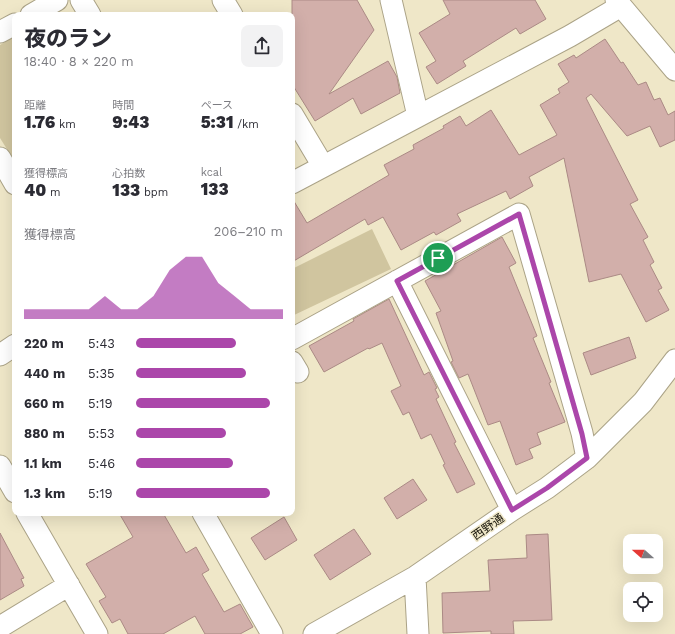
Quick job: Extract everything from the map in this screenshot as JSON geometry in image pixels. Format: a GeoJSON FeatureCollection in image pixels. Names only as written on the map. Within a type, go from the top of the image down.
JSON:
{"type":"FeatureCollection","features":[{"type":"Feature","properties":{"kind":"street"},"geometry":{"type":"LineString","coordinates":[[36,12],[57,0]]}},
{"type":"Feature","properties":{"kind":"street"},"geometry":{"type":"LineString","coordinates":[[81,0],[88,12]]}},
{"type":"Feature","properties":{"kind":"street"},"geometry":{"type":"LineString","coordinates":[[224,0],[230,12]]}},
{"type":"Feature","properties":{"kind":"street"},"geometry":{"type":"LineString","coordinates":[[390,0],[418,116]]}},
{"type":"Feature","properties":{"kind":"street"},"geometry":{"type":"LineString","coordinates":[[295,181],[570,36],[618,3],[675,70]]}},
{"type":"Feature","properties":{"kind":"street"},"geometry":{"type":"LineString","coordinates":[[0,32],[12,26]]}},
{"type":"Feature","properties":{"kind":"street"},"geometry":{"type":"LineString","coordinates":[[295,119],[323,166]]}},
{"type":"Feature","properties":{"kind":"street"},"geometry":{"type":"LineString","coordinates":[[0,158],[12,179]]}},
{"type":"Feature","properties":{"kind":"street"},"geometry":{"type":"LineString","coordinates":[[295,337],[519,214],[580,426],[587,458]]}},
{"type":"Feature","properties":{"kind":"street"},"geometry":{"type":"LineString","coordinates":[[397,281],[512,510]]}},
{"type":"Feature","properties":{"kind":"street"},"geometry":{"type":"LineString","coordinates":[[0,355],[12,347]]}},
{"type":"Feature","properties":{"kind":"street","name":"西野通"},"geometry":{"type":"LineString","coordinates":[[314,634],[415,577],[512,510],[547,488],[587,458],[643,402],[675,360]]}},
{"type":"Feature","properties":{"kind":"street"},"geometry":{"type":"LineString","coordinates":[[0,466],[12,487]]}},
{"type":"Feature","properties":{"kind":"street"},"geometry":{"type":"LineString","coordinates":[[0,500],[12,494]]}},
{"type":"Feature","properties":{"kind":"street"},"geometry":{"type":"LineString","coordinates":[[29,516],[97,634]]}},
{"type":"Feature","properties":{"kind":"street"},"geometry":{"type":"LineString","coordinates":[[205,516],[272,634]]}},
{"type":"Feature","properties":{"kind":"street"},"geometry":{"type":"LineString","coordinates":[[415,577],[418,634]]}},
{"type":"Feature","properties":{"kind":"street"},"geometry":{"type":"LineString","coordinates":[[0,627],[69,585]]}},
{"type":"Feature","properties":{"kind":"shaded area"},"geometry":{"type":"Polygon","coordinates":[[[12,38],[12,157],[0,138],[0,45],[12,38]]]}},
{"type":"Feature","properties":{"kind":"shaded area"},"geometry":{"type":"Polygon","coordinates":[[[372,229],[391,269],[295,315],[295,268],[372,229]]]}},
{"type":"Feature","properties":{"kind":"building"},"geometry":{"type":"Polygon","coordinates":[[[292,0],[357,0],[374,30],[329,94],[388,61],[397,77],[400,93],[361,114],[353,98],[315,121],[295,89],[295,12],[292,12],[292,0]]]}},
{"type":"Feature","properties":{"kind":"building"},"geometry":{"type":"Polygon","coordinates":[[[443,0],[535,0],[546,19],[520,34],[516,28],[463,61],[466,66],[437,84],[426,67],[436,61],[419,33],[450,14],[443,0]]]}},
{"type":"Feature","properties":{"kind":"building"},"geometry":{"type":"Polygon","coordinates":[[[605,39],[621,63],[623,62],[638,85],[646,82],[654,100],[660,98],[668,115],[675,111],[675,140],[660,147],[650,126],[627,136],[591,94],[586,98],[638,200],[630,204],[648,237],[643,240],[654,262],[650,265],[662,288],[658,290],[669,310],[646,322],[621,274],[589,282],[564,158],[529,177],[533,186],[510,199],[506,191],[457,214],[461,221],[436,235],[434,232],[401,250],[383,217],[368,225],[365,219],[295,260],[295,203],[307,223],[389,175],[384,165],[414,149],[413,145],[444,128],[443,126],[460,116],[466,126],[491,110],[519,155],[557,135],[540,105],[560,93],[558,89],[569,82],[558,64],[574,55],[576,58],[605,39]]]}},
{"type":"Feature","properties":{"kind":"building"},"geometry":{"type":"Polygon","coordinates":[[[502,237],[516,263],[509,267],[537,336],[533,338],[565,422],[537,433],[541,444],[529,449],[533,458],[516,465],[500,421],[488,425],[468,374],[459,378],[451,362],[453,361],[436,313],[441,311],[425,281],[502,237]]]}},
{"type":"Feature","properties":{"kind":"building"},"geometry":{"type":"Polygon","coordinates":[[[389,299],[424,375],[429,372],[437,388],[435,389],[439,397],[436,399],[456,442],[454,443],[475,484],[457,493],[443,465],[445,464],[431,434],[421,439],[409,412],[403,415],[391,391],[401,386],[382,343],[369,349],[368,348],[324,372],[309,346],[354,321],[353,319],[389,299]]]}},
{"type":"Feature","properties":{"kind":"building"},"geometry":{"type":"Polygon","coordinates":[[[629,337],[636,358],[591,375],[583,353],[629,337]]]}},
{"type":"Feature","properties":{"kind":"building"},"geometry":{"type":"Polygon","coordinates":[[[413,479],[427,500],[397,519],[384,498],[413,479]]]}},
{"type":"Feature","properties":{"kind":"building"},"geometry":{"type":"Polygon","coordinates":[[[121,516],[165,516],[186,553],[196,547],[209,570],[202,574],[224,612],[240,604],[253,627],[240,634],[205,634],[195,616],[163,634],[128,634],[120,619],[112,623],[99,601],[106,597],[86,564],[133,537],[121,516]]]}},
{"type":"Feature","properties":{"kind":"building"},"geometry":{"type":"Polygon","coordinates":[[[284,517],[297,540],[265,560],[251,538],[284,517]]]}},
{"type":"Feature","properties":{"kind":"building"},"geometry":{"type":"Polygon","coordinates":[[[354,529],[371,554],[330,580],[314,555],[354,529]]]}},
{"type":"Feature","properties":{"kind":"building"},"geometry":{"type":"Polygon","coordinates":[[[0,533],[24,578],[21,579],[24,586],[0,600],[0,533]]]}},
{"type":"Feature","properties":{"kind":"building"},"geometry":{"type":"Polygon","coordinates":[[[548,534],[552,620],[513,621],[514,634],[491,634],[491,631],[443,633],[442,593],[490,591],[488,560],[527,558],[526,535],[548,534]]]}},
{"type":"Feature","properties":{"kind":"route"},"geometry":{"type":"LineString","coordinates":[[519,214],[582,434],[587,458],[547,488],[512,510],[397,281],[438,258],[519,214]]}}]}
